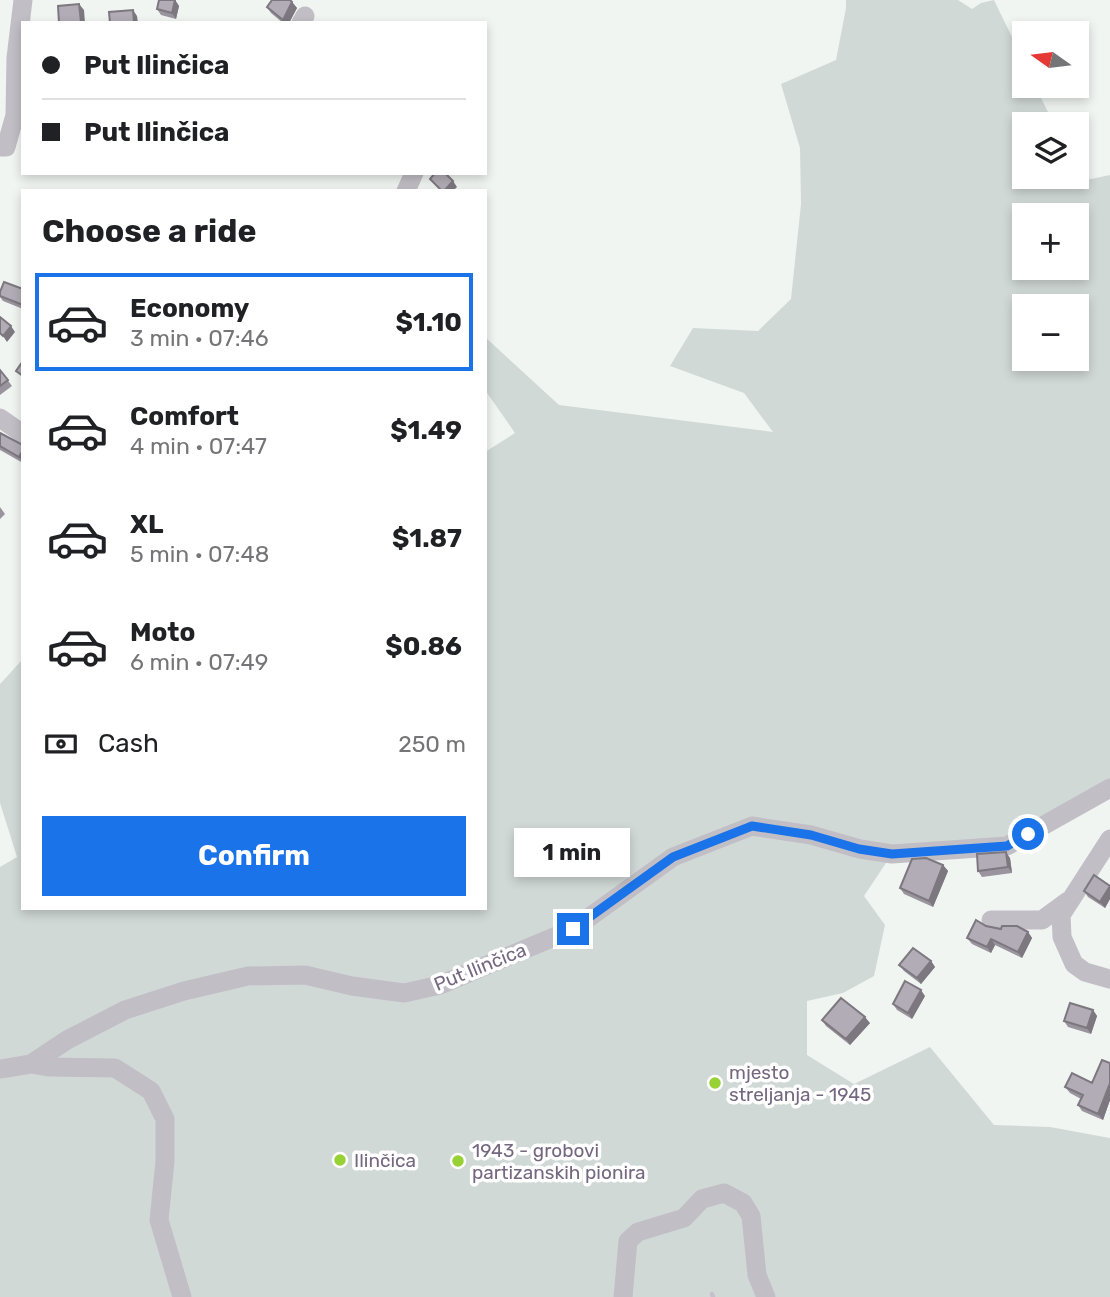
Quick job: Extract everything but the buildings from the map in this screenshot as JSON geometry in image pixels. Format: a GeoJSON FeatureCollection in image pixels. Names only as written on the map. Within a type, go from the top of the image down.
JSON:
{"type":"FeatureCollection","features":[{"type":"Feature","properties":{"kind":"street"},"geometry":{"type":"LineString","coordinates":[[0,147],[6,147],[15,114],[13,58],[23,0]]}},
{"type":"Feature","properties":{"kind":"street"},"geometry":{"type":"LineString","coordinates":[[0,418],[21,433]]}},
{"type":"Feature","properties":{"kind":"street","name":"Put Ilinčica"},"geometry":{"type":"LineString","coordinates":[[31,1064],[67,1040],[125,1010],[184,991],[248,976],[304,975],[352,986],[404,993],[440,985],[573,929],[673,857],[752,826],[811,835],[859,849],[892,854],[1007,846],[1110,788]]}},
{"type":"Feature","properties":{"kind":"street"},"geometry":{"type":"LineString","coordinates":[[1110,839],[1061,915],[1062,937],[1074,964],[1085,972],[1110,979]]}},
{"type":"Feature","properties":{"kind":"street"},"geometry":{"type":"LineString","coordinates":[[991,920],[1042,920],[1069,901]]}},
{"type":"Feature","properties":{"kind":"street","name":"Put Ilinčica"},"geometry":{"type":"LineString","coordinates":[[0,1069],[31,1064],[115,1069],[151,1091],[165,1119],[165,1161],[159,1220],[182,1297]]}},
{"type":"Feature","properties":{"kind":"street"},"geometry":{"type":"LineString","coordinates":[[623,1297],[628,1241],[638,1232],[684,1218],[702,1199],[724,1193],[743,1203],[751,1216],[757,1275],[766,1297]]}},
{"type":"Feature","properties":{"kind":"shaded area"},"geometry":{"type":"Polygon","coordinates":[[[846,0],[958,0],[972,9],[981,3],[994,0],[1012,37],[1012,98],[1041,98],[1048,112],[1012,112],[1012,189],[1089,189],[1089,179],[1110,175],[1110,780],[1007,846],[892,854],[864,896],[885,925],[874,976],[843,993],[807,1001],[807,1055],[854,1084],[930,1047],[994,1125],[1050,1127],[1110,1138],[1110,1297],[0,1297],[0,867],[17,857],[0,803],[0,684],[21,661],[21,910],[487,910],[487,451],[515,433],[487,393],[487,339],[559,405],[773,432],[744,393],[670,366],[693,328],[758,331],[791,299],[801,204],[800,148],[781,84],[836,60],[846,0]]]}},
{"type":"Feature","properties":{"kind":"place","name":"mjesto streljanja - 1945"},"geometry":{"type":"Point","coordinates":[715,1083]}},
{"type":"Feature","properties":{"kind":"place","name":"Ilinčica"},"geometry":{"type":"Point","coordinates":[340,1160]}},
{"type":"Feature","properties":{"kind":"place","name":"1943 - grobovi partizanskih pionira"},"geometry":{"type":"Point","coordinates":[458,1161]}},
{"type":"Feature","properties":{"kind":"route"},"geometry":{"type":"LineString","coordinates":[[573,929],[673,857],[752,826],[811,835],[859,849],[892,854],[1007,846],[1028,834]]}}]}
